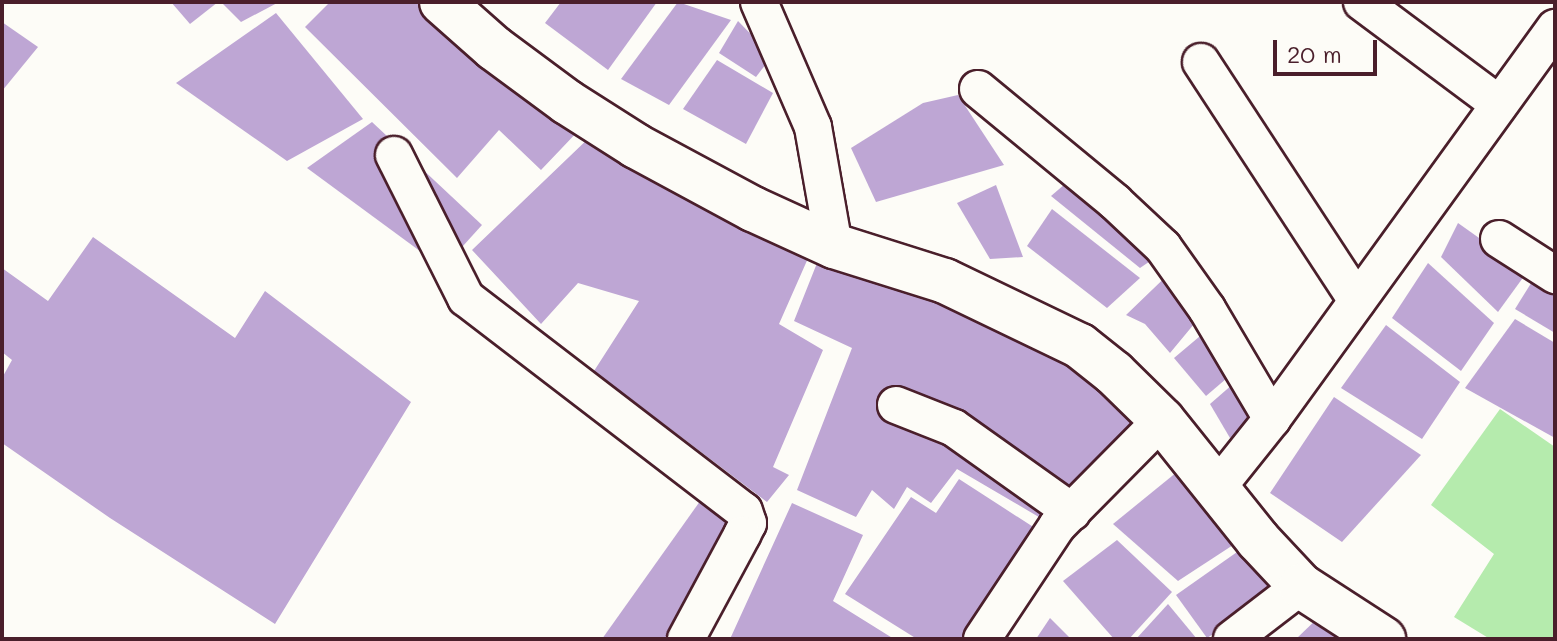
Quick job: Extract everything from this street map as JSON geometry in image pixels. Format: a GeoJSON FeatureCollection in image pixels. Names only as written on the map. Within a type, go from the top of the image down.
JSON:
{"type":"FeatureCollection","features":[{"type":"Feature","properties":{"kind":"street"},"geometry":{"type":"LineString","coordinates":[[442,2],[494,48],[636,146],[753,209],[834,246],[945,281],[1080,346],[1114,373],[1162,420],[1301,586],[1383,639]]}},
{"type":"Feature","properties":{"kind":"street"},"geometry":{"type":"LineString","coordinates":[[759,2],[813,127],[834,246]]}},
{"type":"Feature","properties":{"kind":"street"},"geometry":{"type":"LineString","coordinates":[[1362,2],[1499,104]]}},
{"type":"Feature","properties":{"kind":"street"},"geometry":{"type":"LineString","coordinates":[[1217,488],[1272,419],[1555,28]]}},
{"type":"Feature","properties":{"kind":"street"},"geometry":{"type":"LineString","coordinates":[[1201,62],[1357,300]]}},
{"type":"Feature","properties":{"kind":"street"},"geometry":{"type":"LineString","coordinates":[[978,89],[1115,202],[1163,247],[1207,309],[1272,419]]}},
{"type":"Feature","properties":{"kind":"street"},"geometry":{"type":"LineString","coordinates":[[394,155],[466,298],[744,511],[748,523],[686,639]]}},
{"type":"Feature","properties":{"kind":"street"},"geometry":{"type":"LineString","coordinates":[[1499,239],[1555,275]]}},
{"type":"Feature","properties":{"kind":"street"},"geometry":{"type":"LineString","coordinates":[[896,405],[954,428],[1072,512]]}},
{"type":"Feature","properties":{"kind":"street"},"geometry":{"type":"LineString","coordinates":[[982,639],[1057,526],[1162,420]]}},
{"type":"Feature","properties":{"kind":"street"},"geometry":{"type":"LineString","coordinates":[[1232,639],[1301,586]]}},
{"type":"Feature","properties":{"kind":"green space"},"geometry":{"type":"Polygon","coordinates":[[[1500,409],[1555,447],[1555,639],[1490,639],[1454,617],[1494,554],[1431,505],[1500,409]]]}},
{"type":"Feature","properties":{"kind":"building"},"geometry":{"type":"Polygon","coordinates":[[[171,2],[218,2],[190,24],[171,2]]]}},
{"type":"Feature","properties":{"kind":"building"},"geometry":{"type":"Polygon","coordinates":[[[221,2],[279,2],[241,22],[221,2]]]}},
{"type":"Feature","properties":{"kind":"building"},"geometry":{"type":"Polygon","coordinates":[[[330,2],[434,2],[581,128],[541,170],[499,130],[457,178],[305,27],[330,2]]]}},
{"type":"Feature","properties":{"kind":"building"},"geometry":{"type":"Polygon","coordinates":[[[561,2],[657,2],[608,70],[545,23],[561,2]]]}},
{"type":"Feature","properties":{"kind":"building"},"geometry":{"type":"Polygon","coordinates":[[[678,2],[731,20],[669,105],[621,79],[678,2]]]}},
{"type":"Feature","properties":{"kind":"building"},"geometry":{"type":"Polygon","coordinates":[[[276,13],[363,119],[287,161],[176,83],[276,13]]]}},
{"type":"Feature","properties":{"kind":"building"},"geometry":{"type":"Polygon","coordinates":[[[738,21],[772,56],[756,77],[719,53],[738,21]]]}},
{"type":"Feature","properties":{"kind":"building"},"geometry":{"type":"Polygon","coordinates":[[[2,22],[38,47],[2,91],[2,22]]]}},
{"type":"Feature","properties":{"kind":"building"},"geometry":{"type":"Polygon","coordinates":[[[717,60],[773,93],[746,144],[683,109],[717,60]]]}},
{"type":"Feature","properties":{"kind":"building"},"geometry":{"type":"Polygon","coordinates":[[[958,95],[1004,165],[876,202],[851,148],[923,103],[958,95]]]}},
{"type":"Feature","properties":{"kind":"building"},"geometry":{"type":"Polygon","coordinates":[[[372,122],[482,225],[443,268],[307,168],[372,122]]]}},
{"type":"Feature","properties":{"kind":"building"},"geometry":{"type":"Polygon","coordinates":[[[593,134],[813,247],[779,324],[823,350],[773,467],[789,475],[767,502],[594,371],[639,301],[578,283],[541,324],[472,250],[593,134]]]}},
{"type":"Feature","properties":{"kind":"building"},"geometry":{"type":"Polygon","coordinates":[[[1072,178],[1165,251],[1140,268],[1051,196],[1072,178]]]}},
{"type":"Feature","properties":{"kind":"building"},"geometry":{"type":"Polygon","coordinates":[[[996,185],[1023,257],[990,259],[957,203],[996,185]]]}},
{"type":"Feature","properties":{"kind":"building"},"geometry":{"type":"Polygon","coordinates":[[[1052,209],[1140,278],[1107,308],[1027,246],[1052,209]]]}},
{"type":"Feature","properties":{"kind":"building"},"geometry":{"type":"Polygon","coordinates":[[[1458,223],[1527,272],[1498,312],[1441,257],[1458,223]]]}},
{"type":"Feature","properties":{"kind":"building"},"geometry":{"type":"Polygon","coordinates":[[[93,237],[235,338],[265,291],[411,402],[275,624],[110,518],[2,443],[2,378],[12,360],[2,352],[2,268],[48,301],[93,237]]]}},
{"type":"Feature","properties":{"kind":"building"},"geometry":{"type":"Polygon","coordinates":[[[821,253],[1049,336],[1163,418],[1044,520],[957,469],[931,503],[907,487],[894,509],[872,490],[856,517],[797,490],[852,348],[794,321],[821,253]]]}},
{"type":"Feature","properties":{"kind":"building"},"geometry":{"type":"Polygon","coordinates":[[[1180,263],[1204,312],[1170,353],[1145,324],[1126,315],[1180,263]]]}},
{"type":"Feature","properties":{"kind":"building"},"geometry":{"type":"Polygon","coordinates":[[[1428,263],[1494,323],[1461,371],[1392,318],[1428,263]]]}},
{"type":"Feature","properties":{"kind":"building"},"geometry":{"type":"Polygon","coordinates":[[[1538,272],[1555,283],[1555,333],[1515,309],[1538,272]]]}},
{"type":"Feature","properties":{"kind":"building"},"geometry":{"type":"Polygon","coordinates":[[[1515,319],[1555,343],[1555,438],[1465,388],[1515,319]]]}},
{"type":"Feature","properties":{"kind":"building"},"geometry":{"type":"Polygon","coordinates":[[[1386,325],[1460,382],[1422,439],[1341,388],[1386,325]]]}},
{"type":"Feature","properties":{"kind":"building"},"geometry":{"type":"Polygon","coordinates":[[[1212,326],[1240,367],[1206,396],[1174,358],[1212,326]]]}},
{"type":"Feature","properties":{"kind":"building"},"geometry":{"type":"Polygon","coordinates":[[[1241,377],[1262,413],[1230,438],[1210,404],[1241,377]]]}},
{"type":"Feature","properties":{"kind":"building"},"geometry":{"type":"Polygon","coordinates":[[[1334,397],[1421,455],[1342,542],[1270,493],[1334,397]]]}},
{"type":"Feature","properties":{"kind":"building"},"geometry":{"type":"Polygon","coordinates":[[[1188,463],[1253,532],[1178,581],[1113,524],[1188,463]]]}},
{"type":"Feature","properties":{"kind":"building"},"geometry":{"type":"Polygon","coordinates":[[[959,479],[1041,532],[976,639],[917,639],[845,594],[911,497],[936,513],[959,479]]]}},
{"type":"Feature","properties":{"kind":"building"},"geometry":{"type":"Polygon","coordinates":[[[703,497],[762,531],[709,639],[602,639],[703,497]]]}},
{"type":"Feature","properties":{"kind":"building"},"geometry":{"type":"Polygon","coordinates":[[[792,503],[863,535],[833,601],[894,639],[730,639],[792,503]]]}},
{"type":"Feature","properties":{"kind":"building"},"geometry":{"type":"Polygon","coordinates":[[[1117,540],[1172,592],[1129,639],[1114,639],[1063,581],[1117,540]]]}},
{"type":"Feature","properties":{"kind":"building"},"geometry":{"type":"Polygon","coordinates":[[[1247,545],[1290,584],[1207,638],[1176,595],[1247,545]]]}},
{"type":"Feature","properties":{"kind":"building"},"geometry":{"type":"Polygon","coordinates":[[[1168,604],[1197,639],[1136,639],[1168,604]]]}},
{"type":"Feature","properties":{"kind":"building"},"geometry":{"type":"Polygon","coordinates":[[[1322,614],[1364,639],[1296,639],[1322,614]]]}},
{"type":"Feature","properties":{"kind":"building"},"geometry":{"type":"Polygon","coordinates":[[[1050,618],[1071,639],[1036,639],[1050,618]]]}}]}
